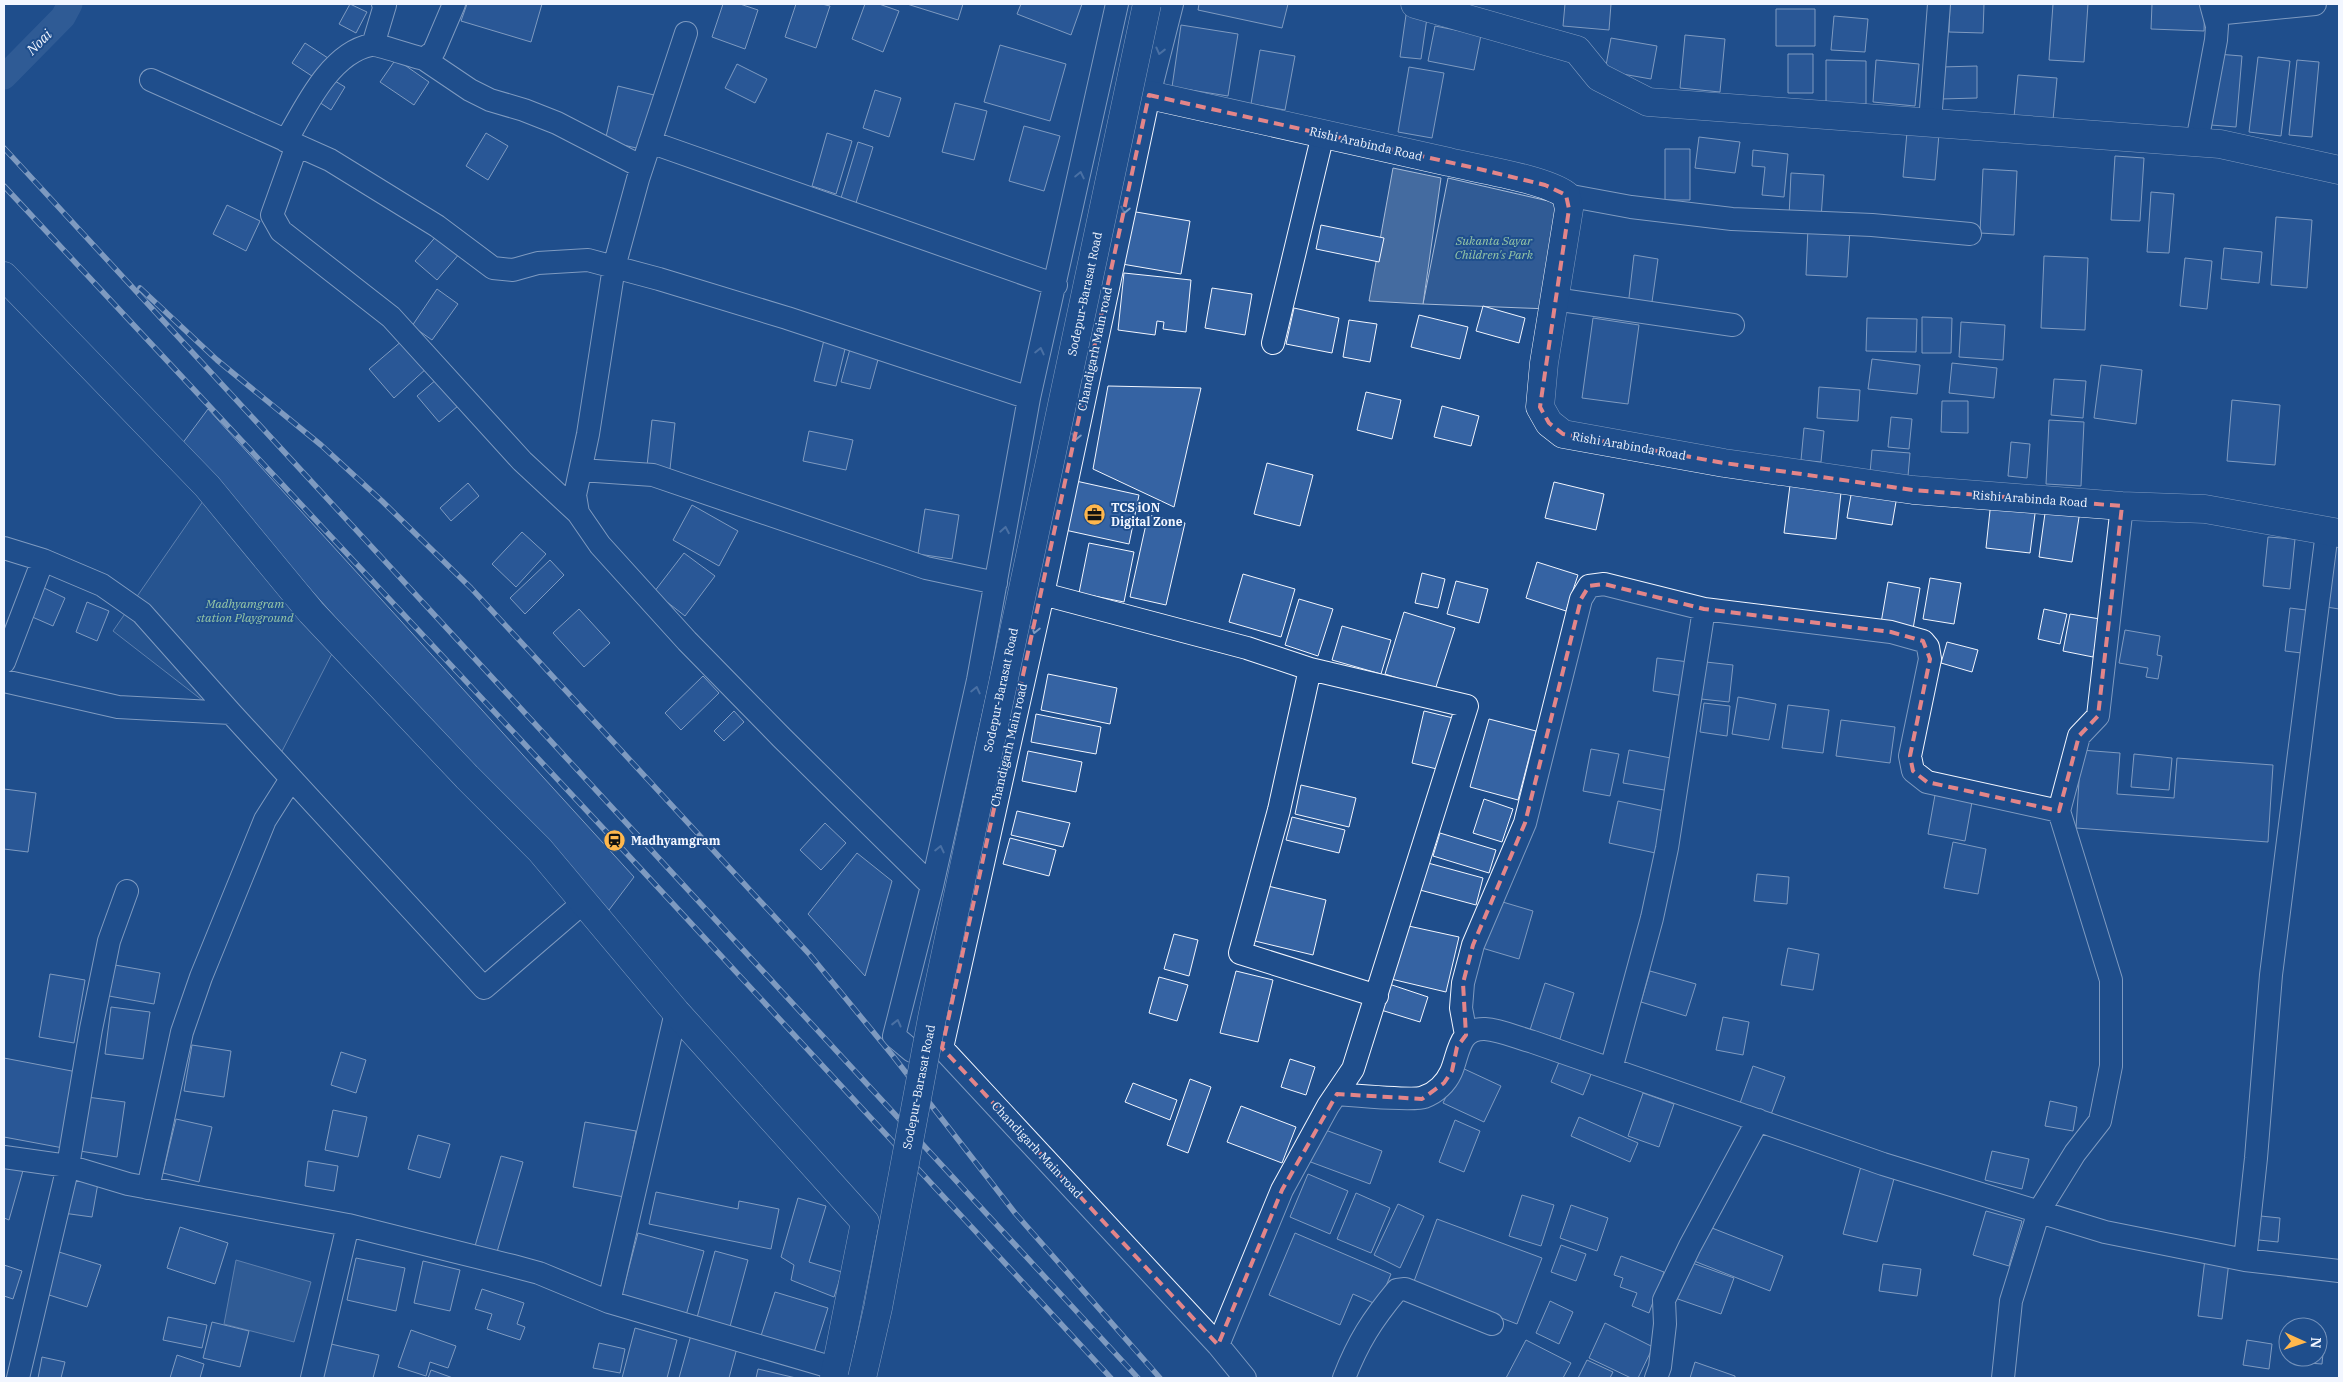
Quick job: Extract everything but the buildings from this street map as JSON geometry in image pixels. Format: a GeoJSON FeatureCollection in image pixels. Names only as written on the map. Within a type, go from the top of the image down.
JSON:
{"type":"FeatureCollection","features":[{"type":"Feature","properties":{"kind":"street"},"geometry":{"type":"LineString","coordinates":[[373,45],[385,5],[383,4]]}},
{"type":"Feature","properties":{"kind":"street"},"geometry":{"type":"LineString","coordinates":[[424,59],[434,51],[454,4]]}},
{"type":"Feature","properties":{"kind":"street"},"geometry":{"type":"LineString","coordinates":[[942,1048],[912,1051],[894,1036],[932,886],[978,680],[1029,398],[1056,285],[1117,4]]}},
{"type":"Feature","properties":{"kind":"street","name":"Sodepur-Barasat Road"},"geometry":{"type":"LineString","coordinates":[[862,1378],[878,1308],[934,1008],[1147,4]]}},
{"type":"Feature","properties":{"kind":"street","name":"Chandigarh Main road"},"geometry":{"type":"LineString","coordinates":[[1172,4],[1149,95],[1043,594],[942,1048],[1218,1344],[1245,1378]]}},
{"type":"Feature","properties":{"kind":"street"},"geometry":{"type":"LineString","coordinates":[[1415,4],[1577,50],[1599,77],[1648,102],[2220,144],[2339,170]]}},
{"type":"Feature","properties":{"kind":"street"},"geometry":{"type":"LineString","coordinates":[[1930,122],[1939,4]]}},
{"type":"Feature","properties":{"kind":"street"},"geometry":{"type":"LineString","coordinates":[[2197,142],[2216,40],[2213,9],[2315,4]]}},
{"type":"Feature","properties":{"kind":"street"},"geometry":{"type":"LineString","coordinates":[[578,513],[575,495],[581,470],[614,267],[642,167],[686,33]]}},
{"type":"Feature","properties":{"kind":"street"},"geometry":{"type":"LineString","coordinates":[[642,167],[557,123],[524,110],[490,100],[470,90],[424,59],[373,45],[348,54],[312,94],[292,143],[272,214],[281,231],[391,317],[522,461],[578,513],[600,545],[687,641],[932,886]]}},
{"type":"Feature","properties":{"kind":"street"},"geometry":{"type":"LineString","coordinates":[[151,80],[330,160],[437,226],[493,268],[513,270],[538,263],[588,260],[787,318],[1029,398]]}},
{"type":"Feature","properties":{"kind":"street","name":"Rishi Arabinda Road"},"geometry":{"type":"LineString","coordinates":[[1149,95],[1545,185],[1558,189],[1566,195],[1568,209],[1544,362],[1540,407],[1549,423],[1563,434],[1724,463],[1913,490],[2122,506],[2205,509],[2333,533]]}},
{"type":"Feature","properties":{"kind":"street"},"geometry":{"type":"LineString","coordinates":[[1273,343],[1323,134]]}},
{"type":"Feature","properties":{"kind":"street"},"geometry":{"type":"LineString","coordinates":[[650,142],[1056,285]]}},
{"type":"Feature","properties":{"kind":"street"},"geometry":{"type":"LineString","coordinates":[[1566,195],[1631,208],[1732,219],[1872,225],[1970,234]]}},
{"type":"Feature","properties":{"kind":"street"},"geometry":{"type":"LineString","coordinates":[[4,276],[207,486],[311,612],[467,777],[540,850],[676,1012],[865,1222],[835,1374]]}},
{"type":"Feature","properties":{"kind":"street"},"geometry":{"type":"LineString","coordinates":[[1554,299],[1733,325]]}},
{"type":"Feature","properties":{"kind":"street"},"geometry":{"type":"LineString","coordinates":[[581,470],[653,475],[926,568],[996,583]]}},
{"type":"Feature","properties":{"kind":"street"},"geometry":{"type":"LineString","coordinates":[[2003,1378],[2011,1301],[2039,1211],[2075,1154],[2100,1121],[2111,1066],[2111,980],[2059,811],[2079,736],[2098,716],[2122,506]]}},
{"type":"Feature","properties":{"kind":"street"},"geometry":{"type":"LineString","coordinates":[[2245,1260],[2256,1158],[2271,975],[2333,533]]}},
{"type":"Feature","properties":{"kind":"street"},"geometry":{"type":"LineString","coordinates":[[4,548],[43,560],[102,585],[142,613],[231,713],[484,988],[584,902]]}},
{"type":"Feature","properties":{"kind":"street"},"geometry":{"type":"LineString","coordinates":[[4,662],[43,560]]}},
{"type":"Feature","properties":{"kind":"street"},"geometry":{"type":"LineString","coordinates":[[1466,1035],[1461,1008],[1463,983],[1473,946],[1525,823],[1581,599],[1589,586],[1604,584],[1704,609],[1892,632],[1923,641],[1928,647],[1930,659],[1910,756],[1913,771],[1927,782],[2059,811]]}},
{"type":"Feature","properties":{"kind":"street"},"geometry":{"type":"LineString","coordinates":[[1043,594],[1247,648],[1310,669],[1467,706],[1353,1069],[1328,1106],[1282,1190],[1218,1344]]}},
{"type":"Feature","properties":{"kind":"street"},"geometry":{"type":"LineString","coordinates":[[1611,1069],[1652,918],[1667,848],[1704,609]]}},
{"type":"Feature","properties":{"kind":"street"},"geometry":{"type":"LineString","coordinates":[[1310,669],[1280,810],[1240,953],[1377,996]]}},
{"type":"Feature","properties":{"kind":"street"},"geometry":{"type":"LineString","coordinates":[[4,681],[118,707],[231,713]]}},
{"type":"Feature","properties":{"kind":"street"},"geometry":{"type":"LineString","coordinates":[[148,1188],[182,1032],[201,977],[265,820],[292,779]]}},
{"type":"Feature","properties":{"kind":"street"},"geometry":{"type":"LineString","coordinates":[[18,1378],[68,1166],[91,1029],[109,941],[127,891]]}},
{"type":"Feature","properties":{"kind":"street"},"geometry":{"type":"LineString","coordinates":[[609,1302],[676,1012]]}},
{"type":"Feature","properties":{"kind":"street"},"geometry":{"type":"LineString","coordinates":[[1337,1094],[1422,1099],[1444,1083],[1452,1071],[1457,1047],[1466,1035],[1475,1030],[1485,1029],[1611,1069],[1883,1164],[2105,1232],[2245,1260],[2339,1271]]}},
{"type":"Feature","properties":{"kind":"street"},"geometry":{"type":"LineString","coordinates":[[1656,1378],[1660,1367],[1665,1324],[1664,1300],[1690,1246],[1758,1120]]}},
{"type":"Feature","properties":{"kind":"street"},"geometry":{"type":"LineString","coordinates":[[4,1157],[68,1166],[128,1184],[348,1225],[539,1273],[609,1302],[835,1374],[875,1378]]}},
{"type":"Feature","properties":{"kind":"street"},"geometry":{"type":"LineString","coordinates":[[312,1378],[348,1225]]}},
{"type":"Feature","properties":{"kind":"street"},"geometry":{"type":"LineString","coordinates":[[1344,1378],[1356,1348],[1375,1317],[1397,1290],[1405,1289],[1492,1324]]}},
{"type":"Feature","properties":{"kind":"highlighted area"},"geometry":{"type":"Polygon","coordinates":[[[1149,95],[1475,168],[1545,185],[1566,195],[1569,209],[1540,407],[1549,423],[1563,434],[1724,463],[1913,490],[2122,506],[2098,716],[2079,736],[2059,811],[1927,782],[1913,771],[1910,756],[1930,659],[1923,641],[1891,632],[1704,609],[1604,584],[1589,586],[1581,599],[1525,823],[1473,945],[1463,983],[1466,1035],[1457,1047],[1452,1071],[1444,1083],[1422,1099],[1337,1094],[1282,1190],[1218,1345],[942,1048],[1149,95]]]}},
{"type":"Feature","properties":{"kind":"green space","name":"Sukanta Sayar Children's Park"},"geometry":{"type":"Polygon","coordinates":[[[1448,178],[1557,203],[1549,309],[1423,304],[1448,178]]]}},
{"type":"Feature","properties":{"kind":"green space","name":"Madhyamgram station Playground"},"geometry":{"type":"Polygon","coordinates":[[[235,455],[361,597],[278,759],[113,631],[235,455]]]}},
{"type":"Feature","properties":{"kind":"shaded area"},"geometry":{"type":"Polygon","coordinates":[[[1393,168],[1441,178],[1423,304],[1369,301],[1393,168]]]}},
{"type":"Feature","properties":{"kind":"shaded area"},"geometry":{"type":"Polygon","coordinates":[[[236,1260],[311,1282],[294,1342],[224,1324],[236,1260]]]}},
{"type":"Feature","properties":{"kind":"waterway","name":"Noai"},"geometry":{"type":"LineString","coordinates":[[4,77],[63,17],[70,4]]}},
{"type":"Feature","properties":{"kind":"railway"},"geometry":{"type":"LineString","coordinates":[[4,148],[1138,1378]]}},
{"type":"Feature","properties":{"kind":"railway"},"geometry":{"type":"LineString","coordinates":[[4,186],[615,841],[1111,1378]]}},
{"type":"Feature","properties":{"kind":"railway"},"geometry":{"type":"LineString","coordinates":[[140,288],[217,360],[321,445],[382,501],[471,588],[810,955],[893,1056],[1015,1213],[1160,1378]]}},
{"type":"Feature","properties":{"kind":"place","name":"TCS iON Digital Zone"},"geometry":{"type":"Point","coordinates":[1095,515]}},
{"type":"Feature","properties":{"kind":"place","name":"Madhyamgram"},"geometry":{"type":"Point","coordinates":[615,841]}}]}
